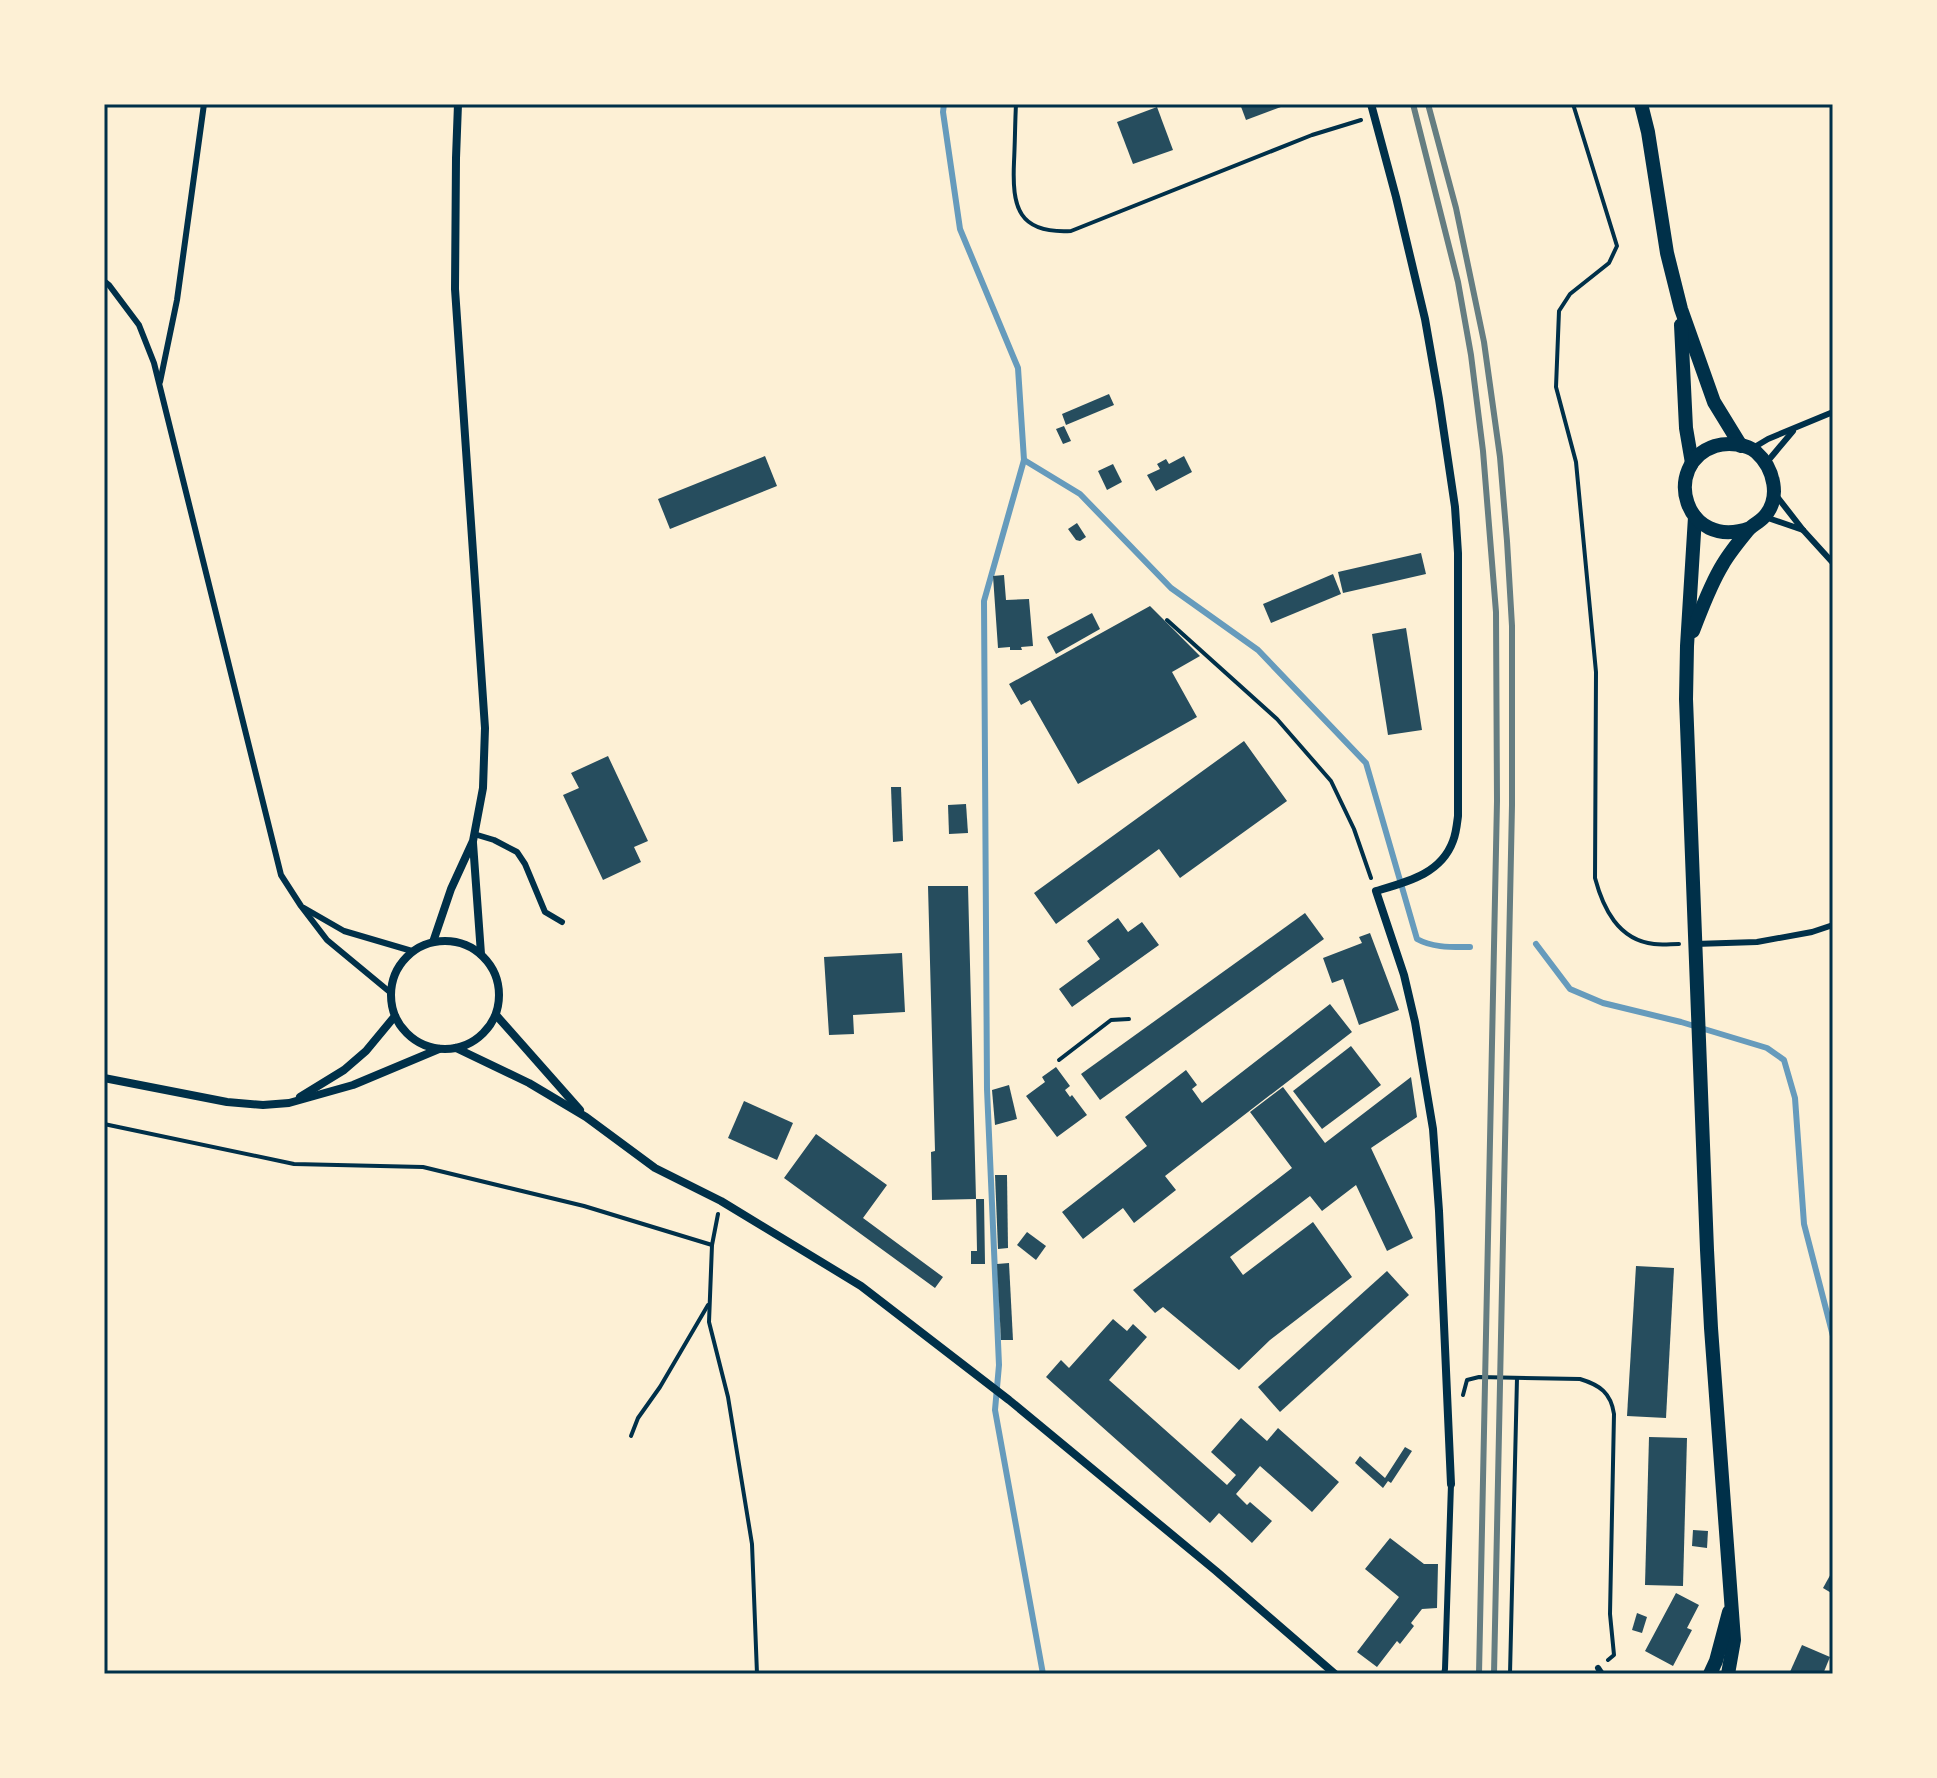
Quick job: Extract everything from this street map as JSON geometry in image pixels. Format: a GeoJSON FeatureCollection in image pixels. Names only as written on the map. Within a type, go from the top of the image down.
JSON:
{"type":"FeatureCollection","features":[{"type":"Feature","properties":{"kind":"street"},"geometry":{"type":"LineString","coordinates":[[433,942],[473,837],[483,788],[485,728],[455,289],[458,104]]}},
{"type":"Feature","properties":{"kind":"street"},"geometry":{"type":"LineString","coordinates":[[1371,104],[1425,319],[1456,522],[1458,816],[1454,840],[1444,860],[1423,875],[1376,891],[1404,975],[1433,1129],[1451,1484]]}},
{"type":"Feature","properties":{"kind":"street"},"geometry":{"type":"LineString","coordinates":[[1641,104],[1667,253],[1681,309],[1714,402],[1747,447],[1767,462],[1773,476],[1771,503],[1765,517],[1750,528],[1727,533],[1704,525],[1687,505],[1686,476],[1692,463],[1714,447],[1727,444],[1747,447]]}},
{"type":"Feature","properties":{"kind":"street"},"geometry":{"type":"LineString","coordinates":[[1681,309],[1686,428],[1692,463]]}},
{"type":"Feature","properties":{"kind":"street"},"geometry":{"type":"LineString","coordinates":[[1695,517],[1686,699],[1711,1328],[1734,1640],[1728,1674]]}},
{"type":"Feature","properties":{"kind":"street"},"geometry":{"type":"LineString","coordinates":[[1687,646],[1710,587],[1750,528]]}},
{"type":"Feature","properties":{"kind":"street"},"geometry":{"type":"LineString","coordinates":[[473,837],[481,954]]}},
{"type":"Feature","properties":{"kind":"street"},"geometry":{"type":"LineString","coordinates":[[104,1078],[227,1102],[263,1105],[289,1103],[353,1085],[439,1049],[471,1043],[496,1015],[500,998],[497,979],[481,954],[454,941],[433,942],[412,951],[396,971],[391,993],[395,1016],[408,1035],[439,1049]]}},
{"type":"Feature","properties":{"kind":"street"},"geometry":{"type":"LineString","coordinates":[[496,1015],[586,1117]]}},
{"type":"Feature","properties":{"kind":"street"},"geometry":{"type":"LineString","coordinates":[[289,1103],[344,1070],[366,1051],[395,1016]]}},
{"type":"Feature","properties":{"kind":"street"},"geometry":{"type":"LineString","coordinates":[[456,1048],[529,1083],[586,1117],[655,1168],[721,1201],[861,1286],[1009,1400],[1335,1674]]}},
{"type":"Feature","properties":{"kind":"street"},"geometry":{"type":"LineString","coordinates":[[1710,1674],[1732,1600]]}},
{"type":"Feature","properties":{"kind":"lane"},"geometry":{"type":"LineString","coordinates":[[160,385],[177,300],[204,104]]}},
{"type":"Feature","properties":{"kind":"lane"},"geometry":{"type":"LineString","coordinates":[[104,281],[139,325],[154,363],[281,875],[327,940],[391,993]]}},
{"type":"Feature","properties":{"kind":"lane"},"geometry":{"type":"LineString","coordinates":[[1747,447],[1833,412]]}},
{"type":"Feature","properties":{"kind":"lane"},"geometry":{"type":"LineString","coordinates":[[1767,462],[1795,429]]}},
{"type":"Feature","properties":{"kind":"lane"},"geometry":{"type":"LineString","coordinates":[[1773,491],[1833,563]]}},
{"type":"Feature","properties":{"kind":"lane"},"geometry":{"type":"LineString","coordinates":[[1765,517],[1803,530]]}},
{"type":"Feature","properties":{"kind":"lane"},"geometry":{"type":"LineString","coordinates":[[473,837],[494,840],[517,852],[545,912],[562,922]]}},
{"type":"Feature","properties":{"kind":"lane"},"geometry":{"type":"LineString","coordinates":[[301,906],[344,931],[412,951]]}},
{"type":"Feature","properties":{"kind":"lane"},"geometry":{"type":"LineString","coordinates":[[1695,944],[1757,942],[1833,925]]}},
{"type":"Feature","properties":{"kind":"lane"},"geometry":{"type":"LineString","coordinates":[[1444,1674],[1451,1484]]}},
{"type":"Feature","properties":{"kind":"path"},"geometry":{"type":"LineString","coordinates":[[1016,104],[1013,191],[1025,219],[1035,227],[1052,232],[1071,231],[1312,135],[1375,116]]}},
{"type":"Feature","properties":{"kind":"path"},"geometry":{"type":"LineString","coordinates":[[1573,104],[1617,246],[1609,263],[1570,294],[1559,311],[1556,387],[1576,462],[1596,672],[1595,878],[1610,918],[1631,936],[1651,944],[1695,944]]}},
{"type":"Feature","properties":{"kind":"path"},"geometry":{"type":"LineString","coordinates":[[1167,620],[1277,719],[1331,781],[1354,829],[1376,891]]}},
{"type":"Feature","properties":{"kind":"path"},"geometry":{"type":"LineString","coordinates":[[1059,1060],[1111,1020],[1129,1019]]}},
{"type":"Feature","properties":{"kind":"path"},"geometry":{"type":"LineString","coordinates":[[104,1124],[306,1166],[423,1167],[584,1206],[712,1245]]}},
{"type":"Feature","properties":{"kind":"path"},"geometry":{"type":"LineString","coordinates":[[721,1201],[712,1245],[709,1322],[728,1397],[752,1544],[757,1674]]}},
{"type":"Feature","properties":{"kind":"path"},"geometry":{"type":"LineString","coordinates":[[631,1436],[638,1418],[660,1387],[709,1303]]}},
{"type":"Feature","properties":{"kind":"path"},"geometry":{"type":"LineString","coordinates":[[1479,1377],[1580,1379],[1604,1389],[1612,1403],[1610,1614],[1614,1655]]}},
{"type":"Feature","properties":{"kind":"path"},"geometry":{"type":"LineString","coordinates":[[1510,1674],[1517,1378]]}},
{"type":"Feature","properties":{"kind":"building"},"geometry":{"type":"Polygon","coordinates":[[[1240,104],[1289,104],[1246,120],[1240,104]]]}},
{"type":"Feature","properties":{"kind":"building"},"geometry":{"type":"Polygon","coordinates":[[[1157,107],[1173,150],[1133,164],[1117,122],[1157,107]]]}},
{"type":"Feature","properties":{"kind":"building"},"geometry":{"type":"Polygon","coordinates":[[[1109,394],[1114,405],[1066,425],[1062,414],[1109,394]]]}},
{"type":"Feature","properties":{"kind":"building"},"geometry":{"type":"Polygon","coordinates":[[[1064,426],[1071,441],[1063,444],[1056,429],[1064,426]]]}},
{"type":"Feature","properties":{"kind":"building"},"geometry":{"type":"Polygon","coordinates":[[[765,456],[777,486],[670,529],[658,499],[765,456]]]}},
{"type":"Feature","properties":{"kind":"building"},"geometry":{"type":"Polygon","coordinates":[[[1184,456],[1192,472],[1156,491],[1147,475],[1160,469],[1157,464],[1166,459],[1169,464],[1184,456]]]}},
{"type":"Feature","properties":{"kind":"building"},"geometry":{"type":"Polygon","coordinates":[[[1113,464],[1122,482],[1107,490],[1098,471],[1113,464]]]}},
{"type":"Feature","properties":{"kind":"building"},"geometry":{"type":"Polygon","coordinates":[[[1077,523],[1086,537],[1080,541],[1068,529],[1077,523]]]}},
{"type":"Feature","properties":{"kind":"building"},"geometry":{"type":"Polygon","coordinates":[[[1421,553],[1426,574],[1343,593],[1338,572],[1421,553]]]}},
{"type":"Feature","properties":{"kind":"building"},"geometry":{"type":"Polygon","coordinates":[[[1333,574],[1341,594],[1271,623],[1263,604],[1333,574]]]}},
{"type":"Feature","properties":{"kind":"building"},"geometry":{"type":"Polygon","coordinates":[[[1004,575],[1006,600],[1029,599],[1033,646],[1021,647],[1022,650],[998,648],[993,576],[1004,575]]]}},
{"type":"Feature","properties":{"kind":"building"},"geometry":{"type":"Polygon","coordinates":[[[1150,606],[1200,656],[1172,672],[1197,717],[1078,784],[1030,700],[1021,705],[1009,684],[1150,606]]]}},
{"type":"Feature","properties":{"kind":"building"},"geometry":{"type":"Polygon","coordinates":[[[1092,613],[1100,629],[1056,654],[1047,637],[1092,613]]]}},
{"type":"Feature","properties":{"kind":"building"},"geometry":{"type":"Polygon","coordinates":[[[1406,628],[1422,730],[1388,735],[1372,634],[1406,628]]]}},
{"type":"Feature","properties":{"kind":"building"},"geometry":{"type":"Polygon","coordinates":[[[1244,741],[1287,801],[1180,878],[1159,849],[1056,924],[1034,893],[1244,741]]]}},
{"type":"Feature","properties":{"kind":"building"},"geometry":{"type":"Polygon","coordinates":[[[608,756],[648,841],[634,847],[641,862],[603,880],[563,795],[579,788],[571,773],[608,756]]]}},
{"type":"Feature","properties":{"kind":"building"},"geometry":{"type":"Polygon","coordinates":[[[891,787],[901,787],[903,841],[893,842],[891,787]]]}},
{"type":"Feature","properties":{"kind":"building"},"geometry":{"type":"Polygon","coordinates":[[[966,804],[968,833],[949,834],[948,805],[966,804]]]}},
{"type":"Feature","properties":{"kind":"building"},"geometry":{"type":"Polygon","coordinates":[[[928,886],[968,886],[976,1199],[932,1200],[931,1152],[935,1151],[928,886]]]}},
{"type":"Feature","properties":{"kind":"building"},"geometry":{"type":"Polygon","coordinates":[[[1305,913],[1324,939],[1100,1100],[1081,1074],[1305,913]]]}},
{"type":"Feature","properties":{"kind":"building"},"geometry":{"type":"Polygon","coordinates":[[[1118,918],[1128,932],[1142,922],[1159,945],[1072,1007],[1059,989],[1100,959],[1087,941],[1118,918]]]}},
{"type":"Feature","properties":{"kind":"building"},"geometry":{"type":"Polygon","coordinates":[[[1370,933],[1399,1010],[1359,1025],[1343,979],[1332,983],[1323,958],[1362,943],[1359,937],[1370,933]]]}},
{"type":"Feature","properties":{"kind":"building"},"geometry":{"type":"Polygon","coordinates":[[[902,953],[905,1012],[853,1015],[854,1034],[829,1035],[824,957],[902,953]]]}},
{"type":"Feature","properties":{"kind":"building"},"geometry":{"type":"Polygon","coordinates":[[[1330,1004],[1352,1032],[1165,1176],[1176,1190],[1134,1223],[1123,1208],[1083,1239],[1062,1212],[1147,1146],[1125,1117],[1186,1070],[1197,1085],[1192,1089],[1202,1103],[1330,1004]]]}},
{"type":"Feature","properties":{"kind":"building"},"geometry":{"type":"Polygon","coordinates":[[[1351,1046],[1381,1085],[1322,1129],[1293,1091],[1351,1046]]]}},
{"type":"Feature","properties":{"kind":"building"},"geometry":{"type":"Polygon","coordinates":[[[1056,1067],[1070,1086],[1065,1090],[1087,1115],[1057,1137],[1026,1096],[1045,1082],[1042,1077],[1056,1067]]]}},
{"type":"Feature","properties":{"kind":"building"},"geometry":{"type":"Polygon","coordinates":[[[1411,1077],[1417,1117],[1371,1148],[1413,1238],[1387,1251],[1356,1185],[1322,1211],[1310,1196],[1230,1257],[1243,1275],[1313,1222],[1352,1277],[1270,1340],[1239,1370],[1163,1307],[1155,1313],[1133,1290],[1292,1168],[1250,1112],[1283,1087],[1325,1143],[1411,1077]]]}},
{"type":"Feature","properties":{"kind":"building"},"geometry":{"type":"Polygon","coordinates":[[[1009,1085],[1017,1119],[995,1125],[992,1090],[1009,1085]]]}},
{"type":"Feature","properties":{"kind":"building"},"geometry":{"type":"Polygon","coordinates":[[[744,1101],[793,1123],[777,1160],[728,1138],[744,1101]]]}},
{"type":"Feature","properties":{"kind":"building"},"geometry":{"type":"Polygon","coordinates":[[[816,1134],[887,1185],[863,1218],[943,1277],[935,1288],[784,1178],[816,1134]]]}},
{"type":"Feature","properties":{"kind":"building"},"geometry":{"type":"Polygon","coordinates":[[[995,1175],[1007,1175],[1008,1248],[998,1249],[995,1175]]]}},
{"type":"Feature","properties":{"kind":"building"},"geometry":{"type":"Polygon","coordinates":[[[976,1199],[984,1199],[985,1264],[971,1264],[971,1251],[977,1251],[976,1199]]]}},
{"type":"Feature","properties":{"kind":"building"},"geometry":{"type":"Polygon","coordinates":[[[1027,1232],[1046,1246],[1036,1260],[1017,1245],[1027,1232]]]}},
{"type":"Feature","properties":{"kind":"building"},"geometry":{"type":"Polygon","coordinates":[[[1009,1263],[1013,1340],[1001,1340],[997,1264],[1009,1263]]]}},
{"type":"Feature","properties":{"kind":"building"},"geometry":{"type":"Polygon","coordinates":[[[1636,1266],[1674,1268],[1666,1418],[1627,1416],[1636,1266]]]}},
{"type":"Feature","properties":{"kind":"building"},"geometry":{"type":"Polygon","coordinates":[[[1387,1271],[1409,1295],[1280,1412],[1258,1387],[1387,1271]]]}},
{"type":"Feature","properties":{"kind":"building"},"geometry":{"type":"Polygon","coordinates":[[[1113,1319],[1127,1331],[1133,1324],[1147,1337],[1109,1380],[1227,1485],[1236,1475],[1211,1452],[1241,1418],[1267,1441],[1278,1428],[1339,1482],[1312,1512],[1260,1466],[1236,1494],[1272,1521],[1252,1543],[1219,1513],[1210,1523],[1046,1377],[1061,1360],[1069,1368],[1113,1319]]]}},
{"type":"Feature","properties":{"kind":"building"},"geometry":{"type":"Polygon","coordinates":[[[1649,1437],[1687,1438],[1683,1586],[1645,1585],[1649,1437]]]}},
{"type":"Feature","properties":{"kind":"building"},"geometry":{"type":"Polygon","coordinates":[[[1405,1447],[1412,1451],[1391,1483],[1388,1481],[1383,1488],[1355,1463],[1360,1456],[1385,1478],[1405,1447]]]}},
{"type":"Feature","properties":{"kind":"building"},"geometry":{"type":"Polygon","coordinates":[[[1693,1530],[1708,1531],[1707,1548],[1692,1546],[1693,1530]]]}},
{"type":"Feature","properties":{"kind":"building"},"geometry":{"type":"Polygon","coordinates":[[[1390,1538],[1424,1564],[1438,1564],[1437,1608],[1422,1609],[1411,1623],[1414,1626],[1400,1644],[1397,1641],[1377,1667],[1357,1652],[1399,1597],[1365,1569],[1390,1538]]]}},
{"type":"Feature","properties":{"kind":"building"},"geometry":{"type":"Polygon","coordinates":[[[1833,1570],[1833,1594],[1823,1588],[1833,1570]]]}},
{"type":"Feature","properties":{"kind":"building"},"geometry":{"type":"Polygon","coordinates":[[[1676,1593],[1699,1605],[1687,1628],[1692,1630],[1673,1666],[1645,1651],[1676,1593]]]}},
{"type":"Feature","properties":{"kind":"building"},"geometry":{"type":"Polygon","coordinates":[[[1637,1613],[1647,1617],[1642,1633],[1632,1630],[1637,1613]]]}},
{"type":"Feature","properties":{"kind":"building"},"geometry":{"type":"Polygon","coordinates":[[[1802,1645],[1830,1657],[1823,1674],[1789,1674],[1802,1645]]]}},
{"type":"Feature","properties":{"kind":"waterway"},"geometry":{"type":"LineString","coordinates":[[944,104],[960,229],[1018,368],[1024,460],[984,601],[987,1089],[999,1365],[995,1410],[1043,1674]]}},
{"type":"Feature","properties":{"kind":"waterway"},"geometry":{"type":"LineString","coordinates":[[1024,460],[1080,494],[1171,588],[1258,650],[1366,763],[1417,939],[1436,945],[1470,947]]}},
{"type":"Feature","properties":{"kind":"waterway"},"geometry":{"type":"LineString","coordinates":[[1536,944],[1570,989],[1603,1003],[1767,1048],[1784,1060],[1795,1098],[1804,1224],[1833,1336]]}},
{"type":"Feature","properties":{"kind":"railway"},"geometry":{"type":"LineString","coordinates":[[1413,104],[1458,282],[1471,355],[1483,451],[1496,612],[1497,801],[1479,1674]]}},
{"type":"Feature","properties":{"kind":"railway"},"geometry":{"type":"LineString","coordinates":[[1428,104],[1456,208],[1484,342],[1500,457],[1512,626],[1512,805],[1494,1674]]}}]}
